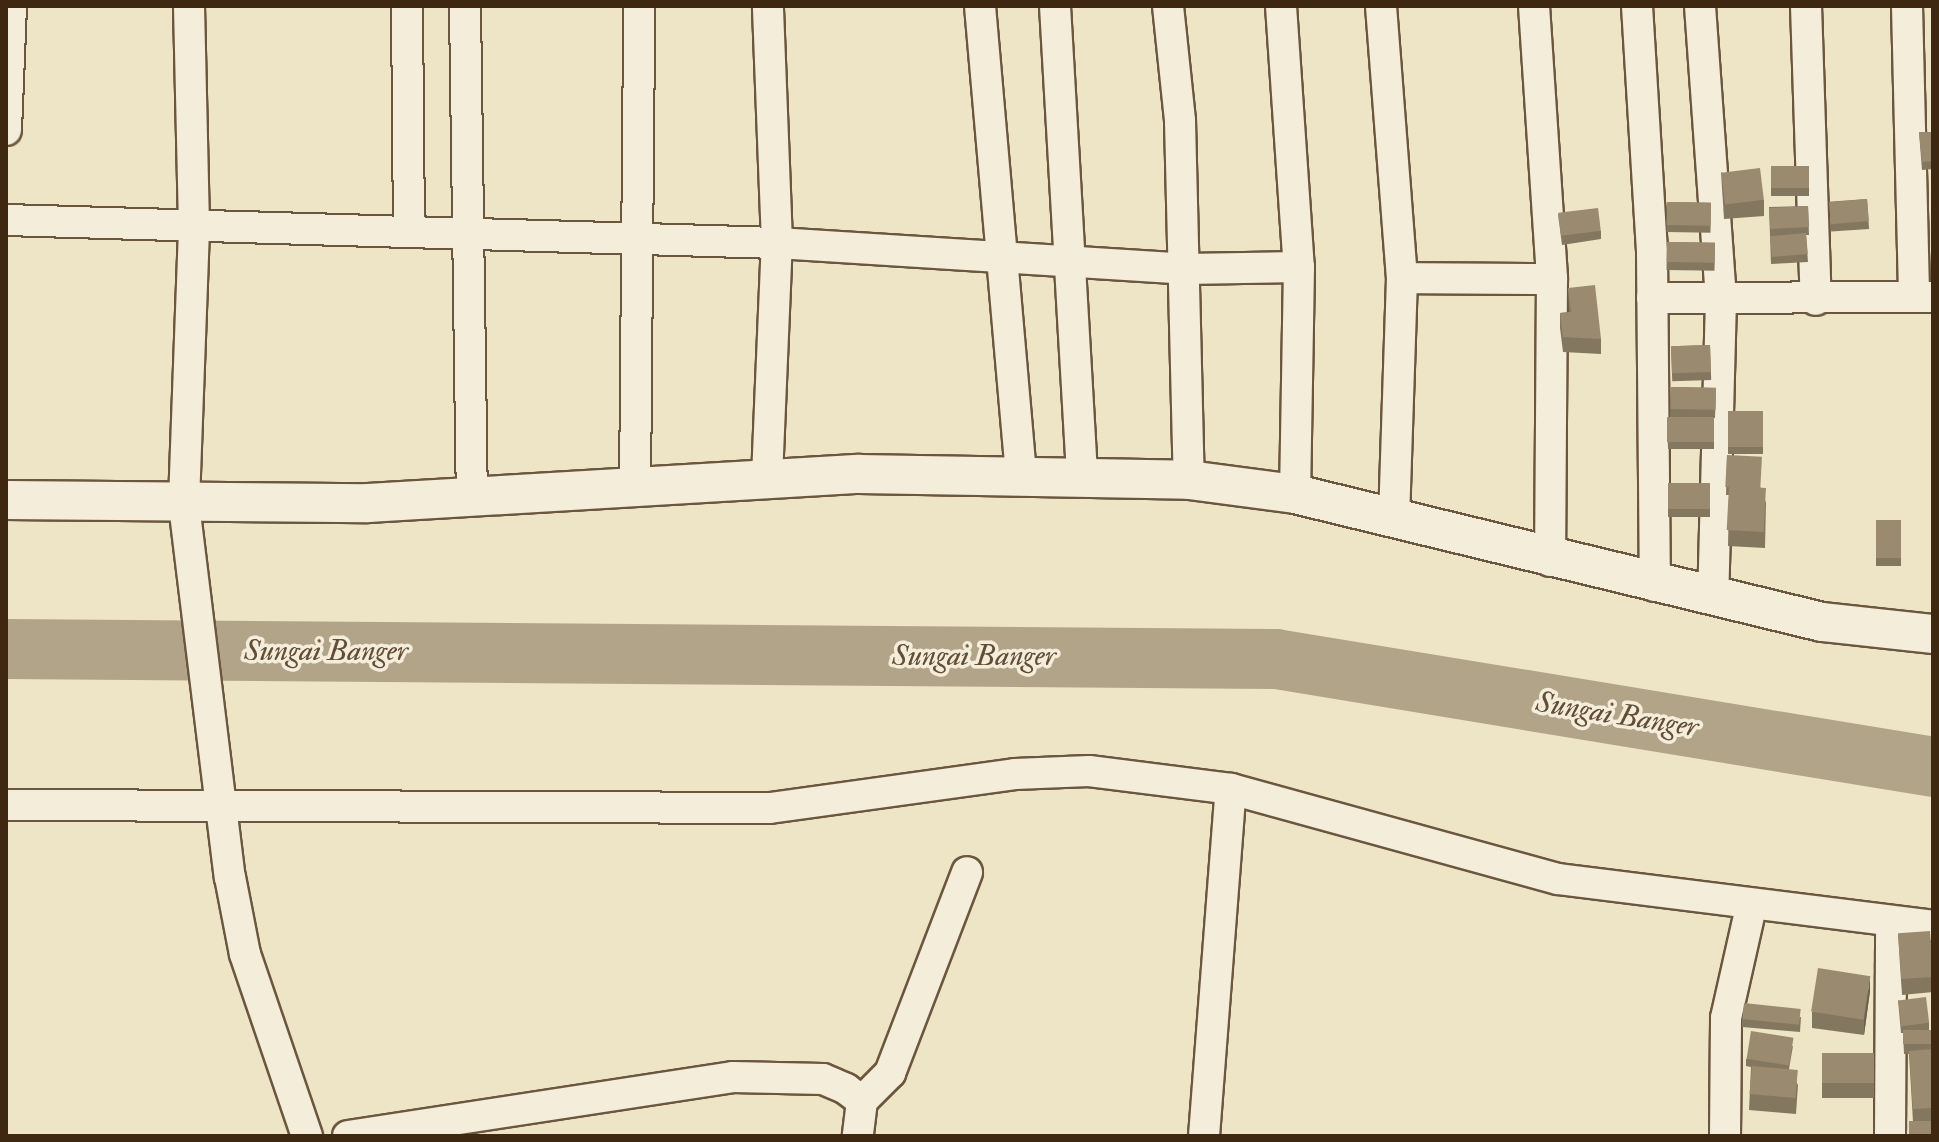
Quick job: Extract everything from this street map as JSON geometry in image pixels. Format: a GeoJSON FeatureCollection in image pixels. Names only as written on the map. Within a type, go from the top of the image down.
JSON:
{"type":"FeatureCollection","features":[{"type":"Feature","properties":{"kind":"street"},"geometry":{"type":"LineString","coordinates":[[6,130],[11,6]]}},
{"type":"Feature","properties":{"kind":"street"},"geometry":{"type":"LineString","coordinates":[[189,6],[194,229],[186,516],[218,802],[245,954],[307,1136]]}},
{"type":"Feature","properties":{"kind":"street"},"geometry":{"type":"LineString","coordinates":[[407,6],[409,230]]}},
{"type":"Feature","properties":{"kind":"street"},"geometry":{"type":"LineString","coordinates":[[465,6],[472,500]]}},
{"type":"Feature","properties":{"kind":"street"},"geometry":{"type":"LineString","coordinates":[[635,491],[641,244],[639,6]]}},
{"type":"Feature","properties":{"kind":"street"},"geometry":{"type":"LineString","coordinates":[[767,478],[777,243],[768,6]]}},
{"type":"Feature","properties":{"kind":"street"},"geometry":{"type":"LineString","coordinates":[[980,6],[1007,253],[1021,473]]}},
{"type":"Feature","properties":{"kind":"street"},"geometry":{"type":"LineString","coordinates":[[1055,6],[1073,258],[1082,473]]}},
{"type":"Feature","properties":{"kind":"street"},"geometry":{"type":"LineString","coordinates":[[1168,6],[1185,269],[1189,480]]}},
{"type":"Feature","properties":{"kind":"street"},"geometry":{"type":"LineString","coordinates":[[1281,6],[1299,267],[1295,494]]}},
{"type":"Feature","properties":{"kind":"street"},"geometry":{"type":"LineString","coordinates":[[1381,6],[1402,278],[1394,518]]}},
{"type":"Feature","properties":{"kind":"street"},"geometry":{"type":"LineString","coordinates":[[1534,6],[1552,279],[1550,561]]}},
{"type":"Feature","properties":{"kind":"street"},"geometry":{"type":"LineString","coordinates":[[1637,6],[1652,298],[1655,586]]}},
{"type":"Feature","properties":{"kind":"street"},"geometry":{"type":"LineString","coordinates":[[1700,6],[1721,299],[1713,596]]}},
{"type":"Feature","properties":{"kind":"street"},"geometry":{"type":"LineString","coordinates":[[1806,6],[1816,300]]}},
{"type":"Feature","properties":{"kind":"street"},"geometry":{"type":"LineString","coordinates":[[1652,298],[1816,300],[1924,296],[1907,6]]}},
{"type":"Feature","properties":{"kind":"street"},"geometry":{"type":"LineString","coordinates":[[6,220],[194,229],[409,230],[467,236],[641,244],[777,243],[1007,253],[1185,269],[1299,267]]}},
{"type":"Feature","properties":{"kind":"street"},"geometry":{"type":"LineString","coordinates":[[1402,278],[1552,279]]}},
{"type":"Feature","properties":{"kind":"street"},"geometry":{"type":"LineString","coordinates":[[6,500],[186,516],[635,491],[767,478],[1082,473],[1189,480],[1295,494],[1550,561],[1822,622],[1933,634]]}},
{"type":"Feature","properties":{"kind":"street"},"geometry":{"type":"LineString","coordinates":[[6,805],[218,802],[785,808],[1015,774],[1089,771],[1231,789],[1558,879],[1751,907],[1933,926]]}},
{"type":"Feature","properties":{"kind":"street"},"geometry":{"type":"LineString","coordinates":[[1204,1136],[1231,789]]}},
{"type":"Feature","properties":{"kind":"street"},"geometry":{"type":"LineString","coordinates":[[858,1136],[862,1101],[890,1073],[967,872]]}},
{"type":"Feature","properties":{"kind":"street"},"geometry":{"type":"LineString","coordinates":[[1725,1136],[1726,1018],[1751,907]]}},
{"type":"Feature","properties":{"kind":"street"},"geometry":{"type":"LineString","coordinates":[[1890,1136],[1891,924]]}},
{"type":"Feature","properties":{"kind":"street"},"geometry":{"type":"LineString","coordinates":[[348,1136],[733,1077],[823,1079],[862,1101]]}},
{"type":"Feature","properties":{"kind":"building"},"geometry":{"type":"Polygon","coordinates":[[[1919,132],[1933,132],[1933,161],[1922,162],[1919,132]]]}},
{"type":"Feature","properties":{"kind":"building"},"geometry":{"type":"Polygon","coordinates":[[[1771,166],[1809,166],[1809,188],[1771,188],[1771,166]]]}},
{"type":"Feature","properties":{"kind":"building"},"geometry":{"type":"Polygon","coordinates":[[[1760,168],[1764,200],[1725,205],[1721,173],[1760,168]]]}},
{"type":"Feature","properties":{"kind":"building"},"geometry":{"type":"Polygon","coordinates":[[[1867,199],[1869,221],[1831,224],[1829,202],[1867,199]]]}},
{"type":"Feature","properties":{"kind":"building"},"geometry":{"type":"Polygon","coordinates":[[[1667,202],[1711,203],[1711,226],[1667,225],[1667,202]]]}},
{"type":"Feature","properties":{"kind":"building"},"geometry":{"type":"Polygon","coordinates":[[[1808,206],[1809,227],[1770,229],[1769,208],[1808,206]]]}},
{"type":"Feature","properties":{"kind":"building"},"geometry":{"type":"Polygon","coordinates":[[[1598,208],[1601,231],[1561,236],[1558,213],[1598,208]]]}},
{"type":"Feature","properties":{"kind":"building"},"geometry":{"type":"Polygon","coordinates":[[[1806,233],[1808,254],[1772,257],[1770,236],[1806,233]]]}},
{"type":"Feature","properties":{"kind":"building"},"geometry":{"type":"Polygon","coordinates":[[[1667,242],[1715,243],[1715,263],[1667,262],[1667,242]]]}},
{"type":"Feature","properties":{"kind":"building"},"geometry":{"type":"Polygon","coordinates":[[[1595,285],[1601,339],[1563,337],[1560,313],[1571,312],[1568,288],[1595,285]]]}},
{"type":"Feature","properties":{"kind":"building"},"geometry":{"type":"Polygon","coordinates":[[[1710,345],[1711,372],[1672,373],[1671,346],[1710,345]]]}},
{"type":"Feature","properties":{"kind":"building"},"geometry":{"type":"Polygon","coordinates":[[[1671,387],[1716,388],[1716,410],[1671,409],[1671,387]]]}},
{"type":"Feature","properties":{"kind":"building"},"geometry":{"type":"Polygon","coordinates":[[[1728,411],[1763,411],[1763,447],[1728,447],[1728,411]]]}},
{"type":"Feature","properties":{"kind":"building"},"geometry":{"type":"Polygon","coordinates":[[[1667,417],[1714,417],[1714,442],[1667,442],[1667,417]]]}},
{"type":"Feature","properties":{"kind":"building"},"geometry":{"type":"Polygon","coordinates":[[[1727,455],[1762,457],[1760,489],[1725,487],[1727,455]]]}},
{"type":"Feature","properties":{"kind":"building"},"geometry":{"type":"Polygon","coordinates":[[[1668,483],[1710,483],[1710,509],[1668,509],[1668,483]]]}},
{"type":"Feature","properties":{"kind":"building"},"geometry":{"type":"Polygon","coordinates":[[[1729,486],[1766,488],[1764,532],[1727,530],[1729,486]]]}},
{"type":"Feature","properties":{"kind":"building"},"geometry":{"type":"Polygon","coordinates":[[[1876,520],[1901,520],[1901,558],[1876,558],[1876,520]]]}},
{"type":"Feature","properties":{"kind":"building"},"geometry":{"type":"Polygon","coordinates":[[[1930,931],[1933,977],[1901,979],[1898,933],[1930,931]]]}},
{"type":"Feature","properties":{"kind":"building"},"geometry":{"type":"Polygon","coordinates":[[[1818,968],[1870,976],[1863,1020],[1811,1011],[1818,968]]]}},
{"type":"Feature","properties":{"kind":"building"},"geometry":{"type":"Polygon","coordinates":[[[1926,997],[1929,1023],[1901,1026],[1898,1000],[1926,997]]]}},
{"type":"Feature","properties":{"kind":"building"},"geometry":{"type":"Polygon","coordinates":[[[1744,1003],[1801,1009],[1799,1025],[1742,1019],[1744,1003]]]}},
{"type":"Feature","properties":{"kind":"building"},"geometry":{"type":"Polygon","coordinates":[[[1903,1030],[1933,1030],[1933,1044],[1903,1044],[1903,1030]]]}},
{"type":"Feature","properties":{"kind":"building"},"geometry":{"type":"Polygon","coordinates":[[[1751,1031],[1793,1038],[1789,1065],[1747,1059],[1751,1031]]]}},
{"type":"Feature","properties":{"kind":"building"},"geometry":{"type":"Polygon","coordinates":[[[1933,1049],[1933,1108],[1913,1109],[1909,1051],[1933,1049]]]}},
{"type":"Feature","properties":{"kind":"building"},"geometry":{"type":"Polygon","coordinates":[[[1822,1053],[1874,1053],[1874,1083],[1822,1083],[1822,1053]]]}},
{"type":"Feature","properties":{"kind":"building"},"geometry":{"type":"Polygon","coordinates":[[[1752,1066],[1798,1070],[1795,1098],[1750,1094],[1752,1066]]]}},
{"type":"Feature","properties":{"kind":"building"},"geometry":{"type":"Polygon","coordinates":[[[1909,1121],[1933,1121],[1933,1136],[1909,1136],[1909,1121]]]}},
{"type":"Feature","properties":{"kind":"waterway","name":"Sungai Banger"},"geometry":{"type":"LineString","coordinates":[[6,649],[1276,659],[1933,767]]}}]}
